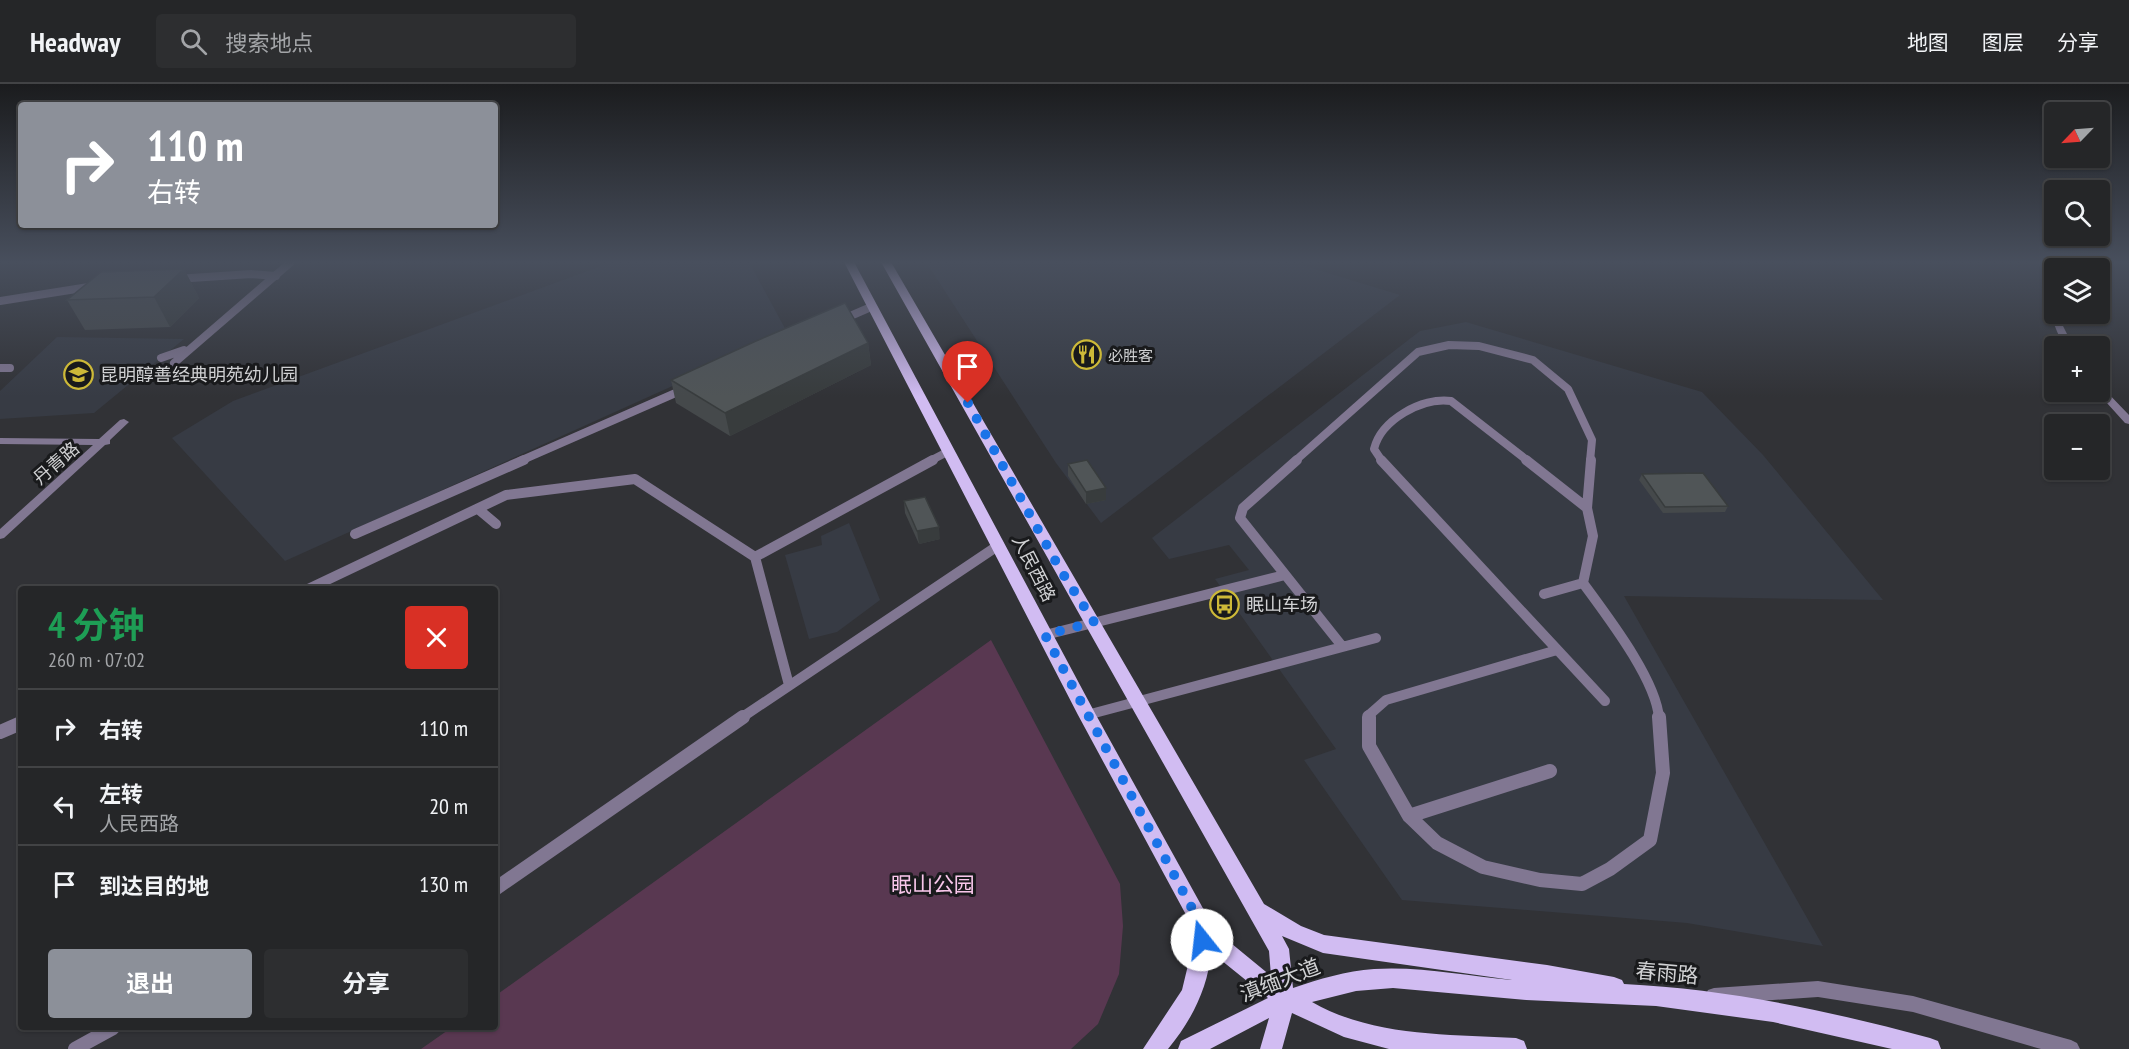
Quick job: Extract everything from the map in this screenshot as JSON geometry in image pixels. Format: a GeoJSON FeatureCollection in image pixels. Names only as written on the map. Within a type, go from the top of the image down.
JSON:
{"type":"FeatureCollection","features":[{"type":"Feature","properties":{"kind":"main road","name":"人民西路"},"geometry":{"type":"LineString","coordinates":[[872,307],[999,544],[1087,715],[1201,925]]}},
{"type":"Feature","properties":{"kind":"main road","name":"人民西路"},"geometry":{"type":"LineString","coordinates":[[912,307],[1061,571],[1094,622],[1279,949],[1284,998],[1271,1049]]}},
{"type":"Feature","properties":{"kind":"main road"},"geometry":{"type":"LineString","coordinates":[[1257,909],[1294,932],[1323,944],[1547,975],[1677,998]]}},
{"type":"Feature","properties":{"kind":"main road"},"geometry":{"type":"LineString","coordinates":[[1201,925],[1208,936],[1236,963],[1284,998],[1342,1027],[1429,1045],[1516,1049]]}},
{"type":"Feature","properties":{"kind":"main road"},"geometry":{"type":"LineString","coordinates":[[1154,1049],[1177,1022],[1196,985],[1203,955],[1201,925]]}},
{"type":"Feature","properties":{"kind":"main road","name":"春雨路"},"geometry":{"type":"LineString","coordinates":[[1395,979],[1506,989],[1677,998],[1786,1014],[1930,1049]]}},
{"type":"Feature","properties":{"kind":"main road","name":"滇缅大道"},"geometry":{"type":"LineString","coordinates":[[1189,1049],[1284,998],[1356,981],[1395,979]]}},
{"type":"Feature","properties":{"kind":"main road"},"geometry":{"type":"LineString","coordinates":[[1396,1049],[1429,1045]]}},
{"type":"Feature","properties":{"kind":"street"},"geometry":{"type":"LineString","coordinates":[[2110,401],[2129,421]]}},
{"type":"Feature","properties":{"kind":"street","name":"丹青路"},"geometry":{"type":"LineString","coordinates":[[106,442],[101,444],[124,422]]}},
{"type":"Feature","properties":{"kind":"street"},"geometry":{"type":"LineString","coordinates":[[0,441],[106,442]]}},
{"type":"Feature","properties":{"kind":"street","name":"丹青路"},"geometry":{"type":"LineString","coordinates":[[0,535],[106,442]]}},
{"type":"Feature","properties":{"kind":"street"},"geometry":{"type":"LineString","coordinates":[[1677,998],[1818,989],[1913,1004],[2071,1049]]}},
{"type":"Feature","properties":{"kind":"lane"},"geometry":{"type":"LineString","coordinates":[[174,363],[239,307]]}},
{"type":"Feature","properties":{"kind":"lane"},"geometry":{"type":"LineString","coordinates":[[828,326],[872,307]]}},
{"type":"Feature","properties":{"kind":"lane"},"geometry":{"type":"LineString","coordinates":[[161,358],[197,343]]}},
{"type":"Feature","properties":{"kind":"lane"},"geometry":{"type":"LineString","coordinates":[[1342,646],[1240,518],[1243,508],[1418,352],[1449,345],[1479,346],[1533,360],[1568,389],[1592,440],[1587,508],[1593,536],[1583,583],[1618,632],[1658,702],[1663,773],[1650,840],[1610,869],[1582,884],[1483,867],[1437,843],[1409,816],[1369,746],[1369,715],[1386,700],[1557,650]]}},
{"type":"Feature","properties":{"kind":"lane"},"geometry":{"type":"LineString","coordinates":[[0,368],[10,368]]}},
{"type":"Feature","properties":{"kind":"lane"},"geometry":{"type":"LineString","coordinates":[[355,534],[699,383]]}},
{"type":"Feature","properties":{"kind":"lane"},"geometry":{"type":"LineString","coordinates":[[1587,508],[1451,401],[1440,398],[1425,400],[1377,436],[1374,449],[1386,468],[1605,702]]}},
{"type":"Feature","properties":{"kind":"lane"},"geometry":{"type":"LineString","coordinates":[[755,556],[949,451]]}},
{"type":"Feature","properties":{"kind":"lane"},"geometry":{"type":"LineString","coordinates":[[314,586],[506,495],[635,479],[755,556],[789,685]]}},
{"type":"Feature","properties":{"kind":"lane"},"geometry":{"type":"LineString","coordinates":[[478,509],[496,524]]}},
{"type":"Feature","properties":{"kind":"lane"},"geometry":{"type":"LineString","coordinates":[[498,887],[789,685],[999,544]]}},
{"type":"Feature","properties":{"kind":"lane"},"geometry":{"type":"LineString","coordinates":[[1045,635],[1285,574]]}},
{"type":"Feature","properties":{"kind":"lane"},"geometry":{"type":"LineString","coordinates":[[1544,594],[1583,583]]}},
{"type":"Feature","properties":{"kind":"lane"},"geometry":{"type":"LineString","coordinates":[[1087,715],[1376,638]]}},
{"type":"Feature","properties":{"kind":"lane"},"geometry":{"type":"LineString","coordinates":[[0,732],[18,724]]}},
{"type":"Feature","properties":{"kind":"lane"},"geometry":{"type":"LineString","coordinates":[[1409,816],[1550,771]]}},
{"type":"Feature","properties":{"kind":"lane"},"geometry":{"type":"LineString","coordinates":[[75,1049],[109,1030]]}},
{"type":"Feature","properties":{"kind":"shaded area"},"geometry":{"type":"Polygon","coordinates":[[[489,307],[773,307],[788,334],[285,561],[172,438],[233,401],[489,307]]]}},
{"type":"Feature","properties":{"kind":"shaded area"},"geometry":{"type":"Polygon","coordinates":[[[955,307],[1384,307],[1101,523],[1056,463],[955,307]]]}},
{"type":"Feature","properties":{"kind":"shaded area"},"geometry":{"type":"Polygon","coordinates":[[[1466,322],[1702,392],[1763,455],[1883,600],[1624,596],[1823,946],[1687,923],[1402,900],[1304,760],[1336,749],[1215,579],[1249,570],[1229,545],[1169,559],[1152,538],[1420,331],[1466,322]]]}},
{"type":"Feature","properties":{"kind":"shaded area","name":"昆明醇善经典明苑幼儿园"},"geometry":{"type":"Polygon","coordinates":[[[57,337],[184,339],[94,413],[0,419],[0,391],[57,337]]]}},
{"type":"Feature","properties":{"kind":"shaded area"},"geometry":{"type":"Polygon","coordinates":[[[849,523],[880,600],[837,632],[809,639],[785,555],[822,545],[821,536],[849,523]]]}},
{"type":"Feature","properties":{"kind":"green space","name":"眠山公园"},"geometry":{"type":"Polygon","coordinates":[[[991,640],[1120,884],[1123,926],[1119,974],[1098,1024],[1071,1049],[421,1049],[448,1030],[498,1030],[498,994],[991,640]]]}},
{"type":"Feature","properties":{"kind":"building"},"geometry":{"type":"Polygon","coordinates":[[[836,307],[847,307],[868,343],[725,413],[671,380],[836,307]]]}},
{"type":"Feature","properties":{"kind":"building"},"geometry":{"type":"Polygon","coordinates":[[[1087,460],[1106,488],[1086,492],[1068,464],[1087,460]]]}},
{"type":"Feature","properties":{"kind":"building"},"geometry":{"type":"Polygon","coordinates":[[[1703,473],[1728,506],[1665,507],[1642,474],[1703,473]]]}},
{"type":"Feature","properties":{"kind":"building"},"geometry":{"type":"Polygon","coordinates":[[[925,497],[939,527],[917,531],[904,501],[925,497]]]}},
{"type":"Feature","properties":{"kind":"place","name":"必胜客"},"geometry":{"type":"Point","coordinates":[1087,355]}},
{"type":"Feature","properties":{"kind":"place","name":"昆明醇善经典明苑幼儿园"},"geometry":{"type":"Point","coordinates":[79,374]}},
{"type":"Feature","properties":{"kind":"place","name":"眠山车场"},"geometry":{"type":"Point","coordinates":[1225,604]}},
{"type":"Feature","properties":{"kind":"route"},"geometry":{"type":"LineString","coordinates":[[968,403],[1061,571],[1094,622],[1045,635],[1201,925],[1202,940]]}}]}
